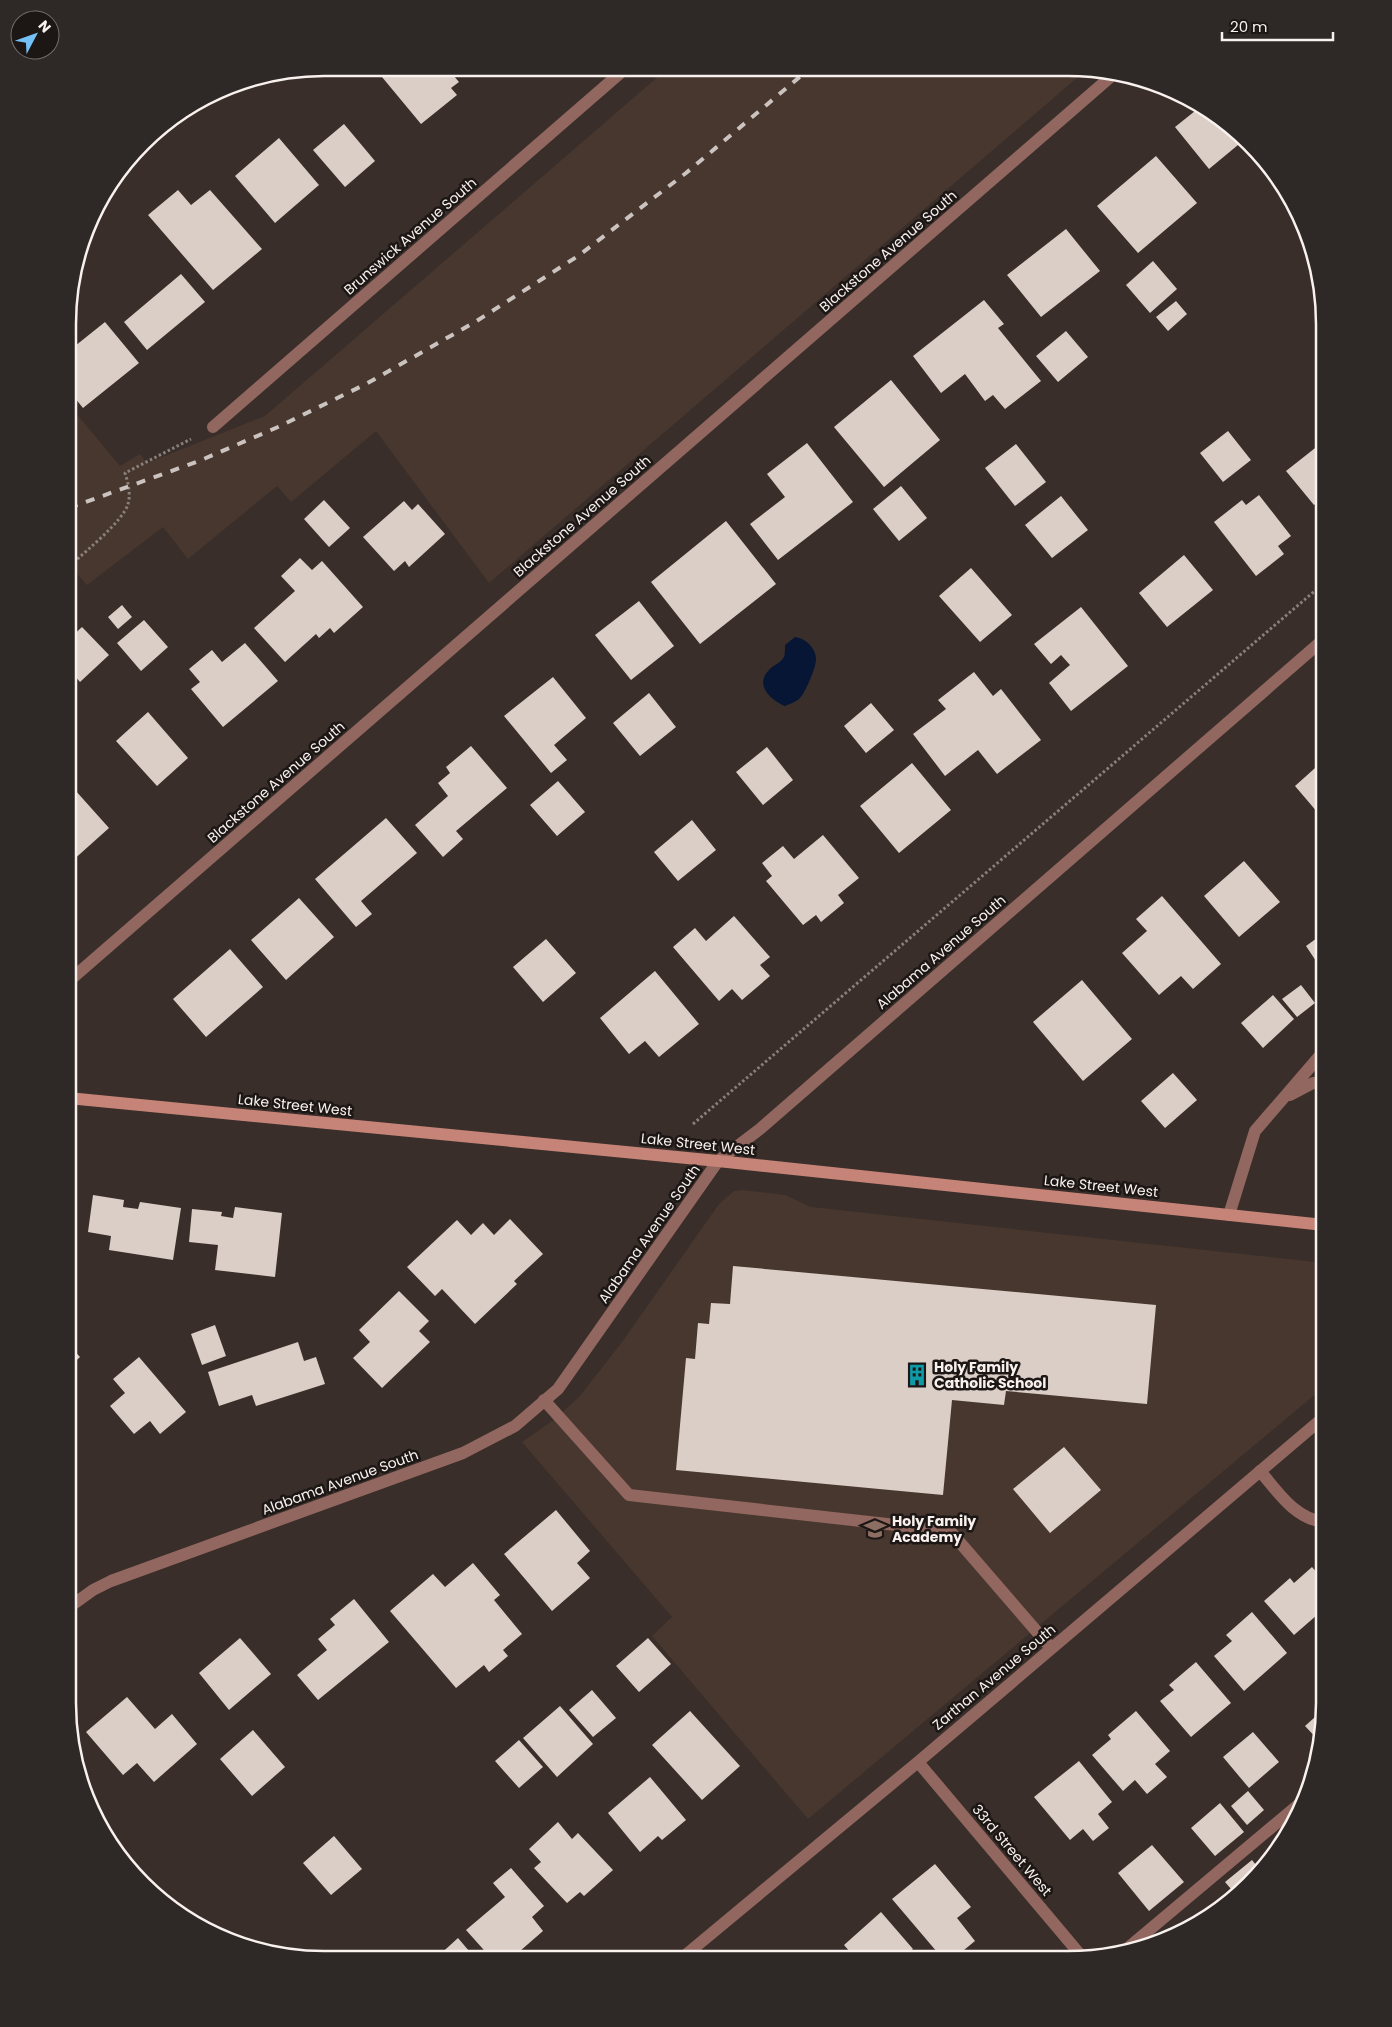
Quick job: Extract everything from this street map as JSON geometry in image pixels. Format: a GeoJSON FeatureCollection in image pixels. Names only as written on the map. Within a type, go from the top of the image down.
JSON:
{"type":"FeatureCollection","features":[{"type":"Feature","properties":{"kind":"street","name":"Brunswick Avenue South"},"geometry":{"type":"LineString","coordinates":[[213,427],[617,76]]}},
{"type":"Feature","properties":{"kind":"street","name":"Blackstone Avenue South"},"geometry":{"type":"LineString","coordinates":[[76,975],[1108,79]]}},
{"type":"Feature","properties":{"kind":"street","name":"Alabama Avenue South"},"geometry":{"type":"LineString","coordinates":[[76,1602],[92,1590],[111,1582],[463,1453],[515,1426],[558,1389],[718,1161],[760,1129],[1316,646]]}},
{"type":"Feature","properties":{"kind":"street"},"geometry":{"type":"LineString","coordinates":[[1229,1215],[1255,1131],[1316,1060]]}},
{"type":"Feature","properties":{"kind":"street"},"geometry":{"type":"LineString","coordinates":[[1282,1099],[1316,1083]]}},
{"type":"Feature","properties":{"kind":"street","name":"Lake Street West"},"geometry":{"type":"LineString","coordinates":[[76,1099],[718,1161],[1316,1223]]}},
{"type":"Feature","properties":{"kind":"street"},"geometry":{"type":"LineString","coordinates":[[544,1400],[629,1495],[950,1531],[1051,1648]]}},
{"type":"Feature","properties":{"kind":"street","name":"Zarthan Avenue South"},"geometry":{"type":"LineString","coordinates":[[690,1951],[918,1762],[1316,1424]]}},
{"type":"Feature","properties":{"kind":"street"},"geometry":{"type":"LineString","coordinates":[[1260,1471],[1292,1508],[1316,1521]]}},
{"type":"Feature","properties":{"kind":"street","name":"33rd Street West"},"geometry":{"type":"LineString","coordinates":[[918,1762],[1077,1950]]}},
{"type":"Feature","properties":{"kind":"street"},"geometry":{"type":"LineString","coordinates":[[1135,1941],[1290,1811]]}},
{"type":"Feature","properties":{"kind":"path"},"geometry":{"type":"LineString","coordinates":[[76,561],[115,523],[128,505],[129,487],[125,473],[213,427]]}},
{"type":"Feature","properties":{"kind":"path"},"geometry":{"type":"LineString","coordinates":[[693,1124],[1316,590]]}},
{"type":"Feature","properties":{"kind":"shaded area"},"geometry":{"type":"Polygon","coordinates":[[[659,76],[1078,77],[489,583],[376,431],[291,502],[277,486],[188,559],[163,527],[87,585],[76,573],[76,413],[120,466],[140,454],[147,463],[265,416],[659,76]]]}},
{"type":"Feature","properties":{"kind":"shaded area","name":"Holy Family Academy"},"geometry":{"type":"Polygon","coordinates":[[[742,1190],[785,1195],[811,1207],[1316,1262],[1316,1394],[808,1819],[652,1636],[672,1617],[522,1442],[555,1419],[579,1397],[622,1342],[719,1204],[734,1191],[742,1190]]]}},
{"type":"Feature","properties":{"kind":"water"},"geometry":{"type":"Polygon","coordinates":[[[795,637],[802,639],[812,647],[816,662],[804,692],[799,699],[785,706],[770,696],[766,691],[763,681],[769,670],[784,657],[785,645],[795,637]]]}},
{"type":"Feature","properties":{"kind":"building"},"geometry":{"type":"Polygon","coordinates":[[[381,76],[454,76],[459,82],[451,88],[457,95],[421,124],[381,76]]]}},
{"type":"Feature","properties":{"kind":"building"},"geometry":{"type":"Polygon","coordinates":[[[1195,111],[1219,127],[1238,145],[1209,169],[1175,127],[1195,111]]]}},
{"type":"Feature","properties":{"kind":"building"},"geometry":{"type":"Polygon","coordinates":[[[344,124],[375,161],[345,187],[313,150],[344,124]]]}},
{"type":"Feature","properties":{"kind":"building"},"geometry":{"type":"Polygon","coordinates":[[[279,138],[319,185],[275,223],[235,176],[279,138]]]}},
{"type":"Feature","properties":{"kind":"building"},"geometry":{"type":"Polygon","coordinates":[[[1156,156],[1197,203],[1138,253],[1097,206],[1156,156]]]}},
{"type":"Feature","properties":{"kind":"building"},"geometry":{"type":"Polygon","coordinates":[[[178,190],[191,205],[210,190],[262,249],[213,290],[148,215],[178,190]]]}},
{"type":"Feature","properties":{"kind":"building"},"geometry":{"type":"Polygon","coordinates":[[[1066,229],[1100,271],[1041,317],[1007,275],[1066,229]]]}},
{"type":"Feature","properties":{"kind":"building"},"geometry":{"type":"Polygon","coordinates":[[[1153,261],[1177,289],[1150,313],[1126,285],[1153,261]]]}},
{"type":"Feature","properties":{"kind":"building"},"geometry":{"type":"Polygon","coordinates":[[[181,274],[205,302],[147,350],[124,322],[181,274]]]}},
{"type":"Feature","properties":{"kind":"building"},"geometry":{"type":"Polygon","coordinates":[[[984,300],[1004,324],[998,328],[1041,381],[1005,409],[993,395],[985,401],[965,374],[941,393],[913,356],[984,300]]]}},
{"type":"Feature","properties":{"kind":"building"},"geometry":{"type":"Polygon","coordinates":[[[1176,301],[1187,314],[1168,331],[1156,317],[1176,301]]]}},
{"type":"Feature","properties":{"kind":"building"},"geometry":{"type":"Polygon","coordinates":[[[105,322],[139,363],[83,408],[76,399],[76,345],[105,322]]]}},
{"type":"Feature","properties":{"kind":"building"},"geometry":{"type":"Polygon","coordinates":[[[1066,331],[1088,357],[1058,382],[1036,356],[1066,331]]]}},
{"type":"Feature","properties":{"kind":"building"},"geometry":{"type":"Polygon","coordinates":[[[891,380],[940,440],[884,487],[834,427],[891,380]]]}},
{"type":"Feature","properties":{"kind":"building"},"geometry":{"type":"Polygon","coordinates":[[[1228,431],[1251,460],[1223,482],[1200,453],[1228,431]]]}},
{"type":"Feature","properties":{"kind":"building"},"geometry":{"type":"Polygon","coordinates":[[[807,443],[853,502],[778,560],[750,524],[785,497],[767,474],[807,443]]]}},
{"type":"Feature","properties":{"kind":"building"},"geometry":{"type":"Polygon","coordinates":[[[1016,444],[1046,482],[1015,506],[985,468],[1016,444]]]}},
{"type":"Feature","properties":{"kind":"building"},"geometry":{"type":"Polygon","coordinates":[[[1316,447],[1316,503],[1314,505],[1286,471],[1316,447]]]}},
{"type":"Feature","properties":{"kind":"building"},"geometry":{"type":"Polygon","coordinates":[[[901,486],[927,518],[899,541],[873,509],[901,486]]]}},
{"type":"Feature","properties":{"kind":"building"},"geometry":{"type":"Polygon","coordinates":[[[1259,495],[1291,536],[1278,546],[1284,554],[1256,576],[1214,522],[1242,500],[1246,505],[1259,495]]]}},
{"type":"Feature","properties":{"kind":"building"},"geometry":{"type":"Polygon","coordinates":[[[1061,496],[1088,530],[1052,558],[1025,525],[1061,496]]]}},
{"type":"Feature","properties":{"kind":"building"},"geometry":{"type":"Polygon","coordinates":[[[324,500],[350,528],[329,547],[304,519],[324,500]]]}},
{"type":"Feature","properties":{"kind":"building"},"geometry":{"type":"Polygon","coordinates":[[[404,501],[412,510],[418,504],[445,534],[409,567],[405,561],[394,571],[363,537],[404,501]]]}},
{"type":"Feature","properties":{"kind":"building"},"geometry":{"type":"Polygon","coordinates":[[[726,521],[776,584],[700,644],[651,582],[726,521]]]}},
{"type":"Feature","properties":{"kind":"building"},"geometry":{"type":"Polygon","coordinates":[[[1184,555],[1213,590],[1167,627],[1139,593],[1184,555]]]}},
{"type":"Feature","properties":{"kind":"building"},"geometry":{"type":"Polygon","coordinates":[[[300,558],[312,570],[322,561],[363,607],[334,633],[330,628],[319,638],[316,634],[285,662],[254,628],[295,591],[281,576],[300,558]]]}},
{"type":"Feature","properties":{"kind":"building"},"geometry":{"type":"Polygon","coordinates":[[[971,568],[1012,615],[980,642],[939,596],[971,568]]]}},
{"type":"Feature","properties":{"kind":"building"},"geometry":{"type":"Polygon","coordinates":[[[639,601],[674,646],[631,680],[595,635],[639,601]]]}},
{"type":"Feature","properties":{"kind":"building"},"geometry":{"type":"Polygon","coordinates":[[[122,605],[132,617],[118,629],[108,617],[122,605]]]}},
{"type":"Feature","properties":{"kind":"building"},"geometry":{"type":"Polygon","coordinates":[[[1081,607],[1128,666],[1071,711],[1049,683],[1070,665],[1061,655],[1051,664],[1034,644],[1081,607]]]}},
{"type":"Feature","properties":{"kind":"building"},"geometry":{"type":"Polygon","coordinates":[[[144,620],[168,647],[141,671],[117,643],[144,620]]]}},
{"type":"Feature","properties":{"kind":"building"},"geometry":{"type":"Polygon","coordinates":[[[82,627],[109,655],[80,682],[76,677],[76,633],[82,627]]]}},
{"type":"Feature","properties":{"kind":"building"},"geometry":{"type":"Polygon","coordinates":[[[245,643],[278,681],[223,727],[191,689],[200,682],[189,669],[212,650],[222,662],[245,643]]]}},
{"type":"Feature","properties":{"kind":"building"},"geometry":{"type":"Polygon","coordinates":[[[974,672],[993,696],[1001,689],[1041,740],[997,774],[978,750],[945,776],[913,734],[946,709],[938,700],[974,672]]]}},
{"type":"Feature","properties":{"kind":"building"},"geometry":{"type":"Polygon","coordinates":[[[553,677],[586,718],[554,745],[567,760],[551,773],[504,716],[553,677]]]}},
{"type":"Feature","properties":{"kind":"building"},"geometry":{"type":"Polygon","coordinates":[[[649,693],[676,727],[640,756],[613,723],[649,693]]]}},
{"type":"Feature","properties":{"kind":"building"},"geometry":{"type":"Polygon","coordinates":[[[871,703],[894,730],[866,753],[844,726],[871,703]]]}},
{"type":"Feature","properties":{"kind":"building"},"geometry":{"type":"Polygon","coordinates":[[[148,712],[188,758],[157,786],[116,741],[148,712]]]}},
{"type":"Feature","properties":{"kind":"building"},"geometry":{"type":"Polygon","coordinates":[[[471,746],[507,788],[456,831],[463,839],[443,857],[415,825],[448,796],[438,783],[450,773],[446,767],[471,746]]]}},
{"type":"Feature","properties":{"kind":"building"},"geometry":{"type":"Polygon","coordinates":[[[767,747],[793,780],[763,805],[736,772],[767,747]]]}},
{"type":"Feature","properties":{"kind":"building"},"geometry":{"type":"Polygon","coordinates":[[[912,763],[951,810],[899,853],[860,806],[912,763]]]}},
{"type":"Feature","properties":{"kind":"building"},"geometry":{"type":"Polygon","coordinates":[[[1316,767],[1316,811],[1295,786],[1316,767]]]}},
{"type":"Feature","properties":{"kind":"building"},"geometry":{"type":"Polygon","coordinates":[[[558,781],[585,812],[557,836],[530,805],[558,781]]]}},
{"type":"Feature","properties":{"kind":"building"},"geometry":{"type":"Polygon","coordinates":[[[76,791],[109,828],[76,858],[76,791]]]}},
{"type":"Feature","properties":{"kind":"building"},"geometry":{"type":"Polygon","coordinates":[[[386,818],[417,853],[361,901],[372,914],[356,927],[315,879],[386,818]]]}},
{"type":"Feature","properties":{"kind":"building"},"geometry":{"type":"Polygon","coordinates":[[[692,820],[716,850],[678,881],[654,852],[692,820]]]}},
{"type":"Feature","properties":{"kind":"building"},"geometry":{"type":"Polygon","coordinates":[[[823,835],[859,878],[838,895],[844,903],[821,922],[816,915],[803,925],[766,881],[772,876],[762,863],[783,846],[794,859],[823,835]]]}},
{"type":"Feature","properties":{"kind":"building"},"geometry":{"type":"Polygon","coordinates":[[[1244,861],[1280,902],[1239,937],[1204,896],[1244,861]]]}},
{"type":"Feature","properties":{"kind":"building"},"geometry":{"type":"Polygon","coordinates":[[[1162,896],[1221,964],[1193,989],[1181,976],[1159,995],[1122,953],[1147,931],[1136,919],[1162,896]]]}},
{"type":"Feature","properties":{"kind":"building"},"geometry":{"type":"Polygon","coordinates":[[[299,898],[334,937],[286,980],[251,940],[299,898]]]}},
{"type":"Feature","properties":{"kind":"building"},"geometry":{"type":"Polygon","coordinates":[[[734,916],[770,957],[760,965],[770,976],[742,1000],[732,989],[719,1001],[673,947],[695,928],[706,941],[734,916]]]}},
{"type":"Feature","properties":{"kind":"building"},"geometry":{"type":"Polygon","coordinates":[[[546,939],[576,973],[543,1002],[513,967],[546,939]]]}},
{"type":"Feature","properties":{"kind":"building"},"geometry":{"type":"Polygon","coordinates":[[[1316,939],[1316,961],[1306,946],[1316,939]]]}},
{"type":"Feature","properties":{"kind":"building"},"geometry":{"type":"Polygon","coordinates":[[[230,949],[263,987],[206,1037],[173,999],[230,949]]]}},
{"type":"Feature","properties":{"kind":"building"},"geometry":{"type":"Polygon","coordinates":[[[655,971],[699,1024],[659,1057],[645,1041],[629,1054],[600,1018],[655,971]]]}},
{"type":"Feature","properties":{"kind":"building"},"geometry":{"type":"Polygon","coordinates":[[[1082,980],[1132,1039],[1083,1081],[1033,1022],[1082,980]]]}},
{"type":"Feature","properties":{"kind":"building"},"geometry":{"type":"Polygon","coordinates":[[[1301,985],[1315,1003],[1297,1017],[1282,999],[1301,985]]]}},
{"type":"Feature","properties":{"kind":"building"},"geometry":{"type":"Polygon","coordinates":[[[1273,995],[1294,1019],[1263,1048],[1241,1023],[1273,995]]]}},
{"type":"Feature","properties":{"kind":"building"},"geometry":{"type":"Polygon","coordinates":[[[1173,1073],[1197,1100],[1165,1128],[1141,1101],[1173,1073]]]}},
{"type":"Feature","properties":{"kind":"building"},"geometry":{"type":"Polygon","coordinates":[[[93,1195],[124,1200],[123,1207],[138,1209],[140,1202],[181,1208],[173,1260],[109,1250],[111,1236],[88,1232],[93,1195]]]}},
{"type":"Feature","properties":{"kind":"building"},"geometry":{"type":"Polygon","coordinates":[[[235,1207],[282,1213],[275,1277],[215,1270],[218,1245],[189,1242],[192,1209],[222,1212],[221,1216],[233,1218],[235,1207]]]}},
{"type":"Feature","properties":{"kind":"building"},"geometry":{"type":"Polygon","coordinates":[[[510,1219],[543,1254],[514,1281],[517,1284],[475,1324],[442,1289],[435,1296],[407,1267],[457,1220],[471,1235],[483,1223],[494,1235],[510,1219]]]}},
{"type":"Feature","properties":{"kind":"building","name":"Holy Family Catholic School"},"geometry":{"type":"Polygon","coordinates":[[[733,1266],[1156,1305],[1147,1404],[1006,1391],[1004,1405],[952,1400],[943,1495],[676,1470],[686,1358],[695,1359],[698,1323],[709,1324],[711,1303],[730,1304],[733,1266]]]}},
{"type":"Feature","properties":{"kind":"building"},"geometry":{"type":"Polygon","coordinates":[[[399,1291],[429,1321],[419,1331],[430,1342],[382,1388],[353,1358],[370,1342],[359,1330],[399,1291]]]}},
{"type":"Feature","properties":{"kind":"building"},"geometry":{"type":"Polygon","coordinates":[[[215,1325],[226,1356],[202,1365],[191,1334],[215,1325]]]}},
{"type":"Feature","properties":{"kind":"building"},"geometry":{"type":"Polygon","coordinates":[[[298,1342],[304,1361],[316,1357],[325,1384],[256,1406],[252,1395],[219,1406],[208,1372],[298,1342]]]}},
{"type":"Feature","properties":{"kind":"building"},"geometry":{"type":"Polygon","coordinates":[[[76,1353],[80,1357],[76,1361],[76,1353]]]}},
{"type":"Feature","properties":{"kind":"building"},"geometry":{"type":"Polygon","coordinates":[[[139,1357],[186,1412],[160,1434],[150,1421],[134,1434],[110,1406],[125,1393],[113,1379],[139,1357]]]}},
{"type":"Feature","properties":{"kind":"building"},"geometry":{"type":"Polygon","coordinates":[[[1064,1447],[1101,1490],[1050,1533],[1013,1489],[1064,1447]]]}},
{"type":"Feature","properties":{"kind":"building"},"geometry":{"type":"Polygon","coordinates":[[[556,1510],[590,1551],[577,1563],[590,1578],[552,1611],[504,1554],[556,1510]]]}},
{"type":"Feature","properties":{"kind":"building"},"geometry":{"type":"Polygon","coordinates":[[[473,1563],[500,1595],[494,1600],[522,1634],[503,1650],[508,1656],[489,1672],[484,1665],[456,1688],[390,1611],[433,1574],[445,1587],[473,1563]]]}},
{"type":"Feature","properties":{"kind":"building"},"geometry":{"type":"Polygon","coordinates":[[[1312,1567],[1316,1572],[1316,1616],[1294,1635],[1264,1601],[1290,1578],[1294,1583],[1312,1567]]]}},
{"type":"Feature","properties":{"kind":"building"},"geometry":{"type":"Polygon","coordinates":[[[354,1599],[389,1642],[318,1700],[297,1675],[327,1650],[318,1639],[335,1625],[330,1619],[354,1599]]]}},
{"type":"Feature","properties":{"kind":"building"},"geometry":{"type":"Polygon","coordinates":[[[1252,1612],[1287,1653],[1244,1691],[1214,1656],[1232,1641],[1226,1635],[1252,1612]]]}},
{"type":"Feature","properties":{"kind":"building"},"geometry":{"type":"Polygon","coordinates":[[[240,1638],[271,1674],[229,1710],[199,1673],[240,1638]]]}},
{"type":"Feature","properties":{"kind":"building"},"geometry":{"type":"Polygon","coordinates":[[[648,1638],[671,1664],[639,1692],[616,1666],[648,1638]]]}},
{"type":"Feature","properties":{"kind":"building"},"geometry":{"type":"Polygon","coordinates":[[[1196,1662],[1231,1703],[1191,1737],[1160,1701],[1174,1690],[1169,1685],[1196,1662]]]}},
{"type":"Feature","properties":{"kind":"building"},"geometry":{"type":"Polygon","coordinates":[[[592,1690],[616,1718],[593,1737],[569,1710],[592,1690]]]}},
{"type":"Feature","properties":{"kind":"building"},"geometry":{"type":"Polygon","coordinates":[[[127,1697],[155,1729],[172,1714],[197,1744],[154,1782],[137,1763],[123,1775],[86,1732],[127,1697]]]}},
{"type":"Feature","properties":{"kind":"building"},"geometry":{"type":"Polygon","coordinates":[[[560,1706],[593,1744],[557,1777],[523,1738],[560,1706]]]}},
{"type":"Feature","properties":{"kind":"building"},"geometry":{"type":"Polygon","coordinates":[[[690,1711],[740,1766],[702,1800],[652,1745],[690,1711]]]}},
{"type":"Feature","properties":{"kind":"building"},"geometry":{"type":"Polygon","coordinates":[[[1136,1711],[1170,1751],[1155,1764],[1167,1777],[1147,1794],[1135,1780],[1123,1791],[1092,1755],[1111,1739],[1108,1735],[1136,1711]]]}},
{"type":"Feature","properties":{"kind":"building"},"geometry":{"type":"Polygon","coordinates":[[[1315,1717],[1314,1736],[1305,1726],[1315,1717]]]}},
{"type":"Feature","properties":{"kind":"building"},"geometry":{"type":"Polygon","coordinates":[[[253,1730],[285,1767],[252,1796],[220,1759],[253,1730]]]}},
{"type":"Feature","properties":{"kind":"building"},"geometry":{"type":"Polygon","coordinates":[[[1253,1732],[1279,1762],[1249,1788],[1223,1757],[1253,1732]]]}},
{"type":"Feature","properties":{"kind":"building"},"geometry":{"type":"Polygon","coordinates":[[[519,1740],[543,1767],[519,1788],[495,1761],[519,1740]]]}},
{"type":"Feature","properties":{"kind":"building"},"geometry":{"type":"Polygon","coordinates":[[[1079,1761],[1112,1802],[1098,1814],[1109,1828],[1093,1841],[1083,1829],[1070,1840],[1034,1797],[1079,1761]]]}},
{"type":"Feature","properties":{"kind":"building"},"geometry":{"type":"Polygon","coordinates":[[[650,1777],[686,1820],[662,1840],[658,1836],[640,1852],[608,1813],[650,1777]]]}},
{"type":"Feature","properties":{"kind":"building"},"geometry":{"type":"Polygon","coordinates":[[[1248,1791],[1264,1810],[1247,1825],[1231,1806],[1248,1791]]]}},
{"type":"Feature","properties":{"kind":"building"},"geometry":{"type":"Polygon","coordinates":[[[1220,1803],[1244,1832],[1215,1856],[1191,1828],[1220,1803]]]}},
{"type":"Feature","properties":{"kind":"building"},"geometry":{"type":"Polygon","coordinates":[[[558,1822],[572,1839],[578,1833],[613,1870],[584,1896],[580,1892],[567,1903],[534,1868],[541,1862],[529,1849],[558,1822]]]}},
{"type":"Feature","properties":{"kind":"building"},"geometry":{"type":"Polygon","coordinates":[[[334,1836],[362,1869],[331,1895],[303,1863],[334,1836]]]}},
{"type":"Feature","properties":{"kind":"building"},"geometry":{"type":"Polygon","coordinates":[[[1152,1845],[1184,1882],[1149,1911],[1118,1873],[1152,1845]]]}},
{"type":"Feature","properties":{"kind":"building"},"geometry":{"type":"Polygon","coordinates":[[[1252,1860],[1255,1864],[1231,1889],[1225,1882],[1252,1860]]]}},
{"type":"Feature","properties":{"kind":"building"},"geometry":{"type":"Polygon","coordinates":[[[935,1864],[971,1907],[957,1918],[975,1941],[963,1951],[936,1951],[892,1899],[935,1864]]]}},
{"type":"Feature","properties":{"kind":"building"},"geometry":{"type":"Polygon","coordinates":[[[511,1868],[544,1906],[532,1917],[543,1931],[520,1951],[485,1951],[466,1930],[505,1897],[493,1883],[511,1868]]]}},
{"type":"Feature","properties":{"kind":"building"},"geometry":{"type":"Polygon","coordinates":[[[881,1912],[913,1949],[911,1951],[849,1951],[844,1945],[881,1912]]]}},
{"type":"Feature","properties":{"kind":"building"},"geometry":{"type":"Polygon","coordinates":[[[458,1938],[469,1951],[444,1951],[458,1938]]]}},
{"type":"Feature","properties":{"kind":"railway"},"geometry":{"type":"LineString","coordinates":[[76,505],[199,461],[278,427],[366,384],[475,322],[578,256],[686,173],[801,76]]}},
{"type":"Feature","properties":{"kind":"place","name":"Holy Family Catholic School"},"geometry":{"type":"Point","coordinates":[917,1375]}},
{"type":"Feature","properties":{"kind":"place","name":"Holy Family Academy"},"geometry":{"type":"Point","coordinates":[875,1529]}}]}
